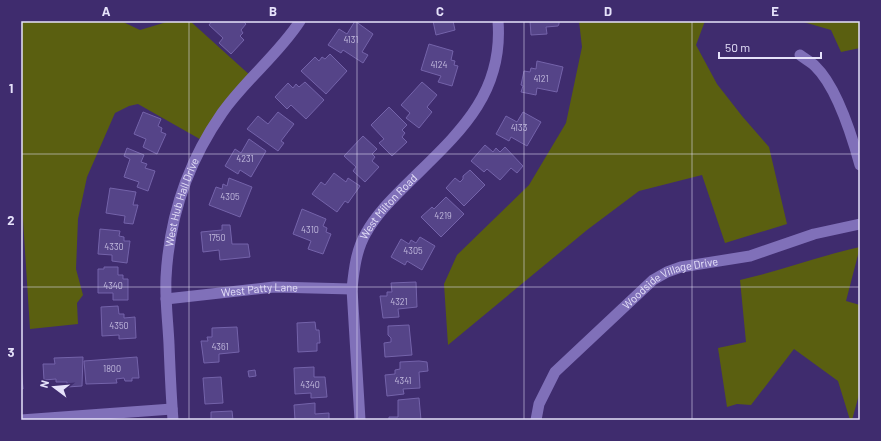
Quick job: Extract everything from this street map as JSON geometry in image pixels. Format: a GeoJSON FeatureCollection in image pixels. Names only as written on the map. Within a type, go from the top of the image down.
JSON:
{"type":"FeatureCollection","features":[{"type":"Feature","properties":{"kind":"street","name":"West Hub Hall Drive"},"geometry":{"type":"LineString","coordinates":[[173,415],[166,299],[168,260],[172,232],[182,193],[196,158],[227,106],[239,91],[288,40],[300,21]]}},
{"type":"Feature","properties":{"kind":"street","name":"West Milton Road"},"geometry":{"type":"LineString","coordinates":[[360,420],[352,289],[354,269],[359,250],[365,234],[374,220],[464,127],[480,105],[495,67],[499,40],[498,21]]}},
{"type":"Feature","properties":{"kind":"street"},"geometry":{"type":"LineString","coordinates":[[800,55],[816,67],[830,86],[841,110],[860,165]]}},
{"type":"Feature","properties":{"kind":"street","name":"Woodside Village Drive"},"geometry":{"type":"LineString","coordinates":[[536,420],[542,398],[555,372],[653,280],[666,272],[681,267],[750,256],[814,234],[860,224]]}},
{"type":"Feature","properties":{"kind":"street","name":"West Patty Lane"},"geometry":{"type":"LineString","coordinates":[[166,299],[274,287],[352,289]]}},
{"type":"Feature","properties":{"kind":"street"},"geometry":{"type":"LineString","coordinates":[[21,420],[173,415]]}},
{"type":"Feature","properties":{"kind":"shaded area"},"geometry":{"type":"Polygon","coordinates":[[[21,21],[121,21],[140,30],[170,21],[190,21],[252,77],[205,142],[138,104],[129,106],[115,113],[87,177],[78,219],[76,269],[83,295],[77,303],[78,324],[30,329],[21,188],[21,21]]]}},
{"type":"Feature","properties":{"kind":"shaded area"},"geometry":{"type":"Polygon","coordinates":[[[579,21],[705,21],[696,45],[717,84],[769,147],[787,224],[725,243],[702,175],[639,191],[587,230],[448,345],[444,284],[457,255],[529,185],[566,123],[582,47],[579,21]]]}},
{"type":"Feature","properties":{"kind":"shaded area"},"geometry":{"type":"Polygon","coordinates":[[[800,21],[860,21],[860,48],[841,52],[831,30],[800,21]]]}},
{"type":"Feature","properties":{"kind":"shaded area"},"geometry":{"type":"Polygon","coordinates":[[[860,247],[846,301],[860,305],[860,391],[852,420],[850,420],[838,381],[794,349],[751,405],[737,404],[727,407],[718,348],[746,342],[740,280],[860,247]]]}},
{"type":"Feature","properties":{"kind":"building"},"geometry":{"type":"Polygon","coordinates":[[[212,21],[243,21],[246,24],[241,30],[243,33],[240,36],[244,40],[231,54],[219,43],[223,38],[209,25],[212,21]]]}},
{"type":"Feature","properties":{"kind":"building"},"geometry":{"type":"Polygon","coordinates":[[[355,21],[373,34],[362,52],[368,55],[363,63],[343,50],[341,53],[328,45],[339,29],[347,34],[355,21]]]}},
{"type":"Feature","properties":{"kind":"building"},"geometry":{"type":"Polygon","coordinates":[[[433,21],[453,21],[455,30],[436,35],[433,21]]]}},
{"type":"Feature","properties":{"kind":"building"},"geometry":{"type":"Polygon","coordinates":[[[530,21],[559,21],[559,24],[558,26],[546,27],[547,34],[531,35],[530,21]]]}},
{"type":"Feature","properties":{"kind":"building"},"geometry":{"type":"Polygon","coordinates":[[[429,44],[453,51],[451,60],[455,61],[454,65],[458,66],[452,86],[438,82],[441,76],[421,70],[429,44]]]}},
{"type":"Feature","properties":{"kind":"building"},"geometry":{"type":"Polygon","coordinates":[[[330,54],[347,71],[326,94],[301,71],[315,57],[319,61],[322,57],[325,59],[330,54]]]}},
{"type":"Feature","properties":{"kind":"building"},"geometry":{"type":"Polygon","coordinates":[[[537,61],[563,67],[557,92],[537,88],[536,95],[521,92],[524,71],[530,72],[531,68],[536,69],[537,61]]]}},
{"type":"Feature","properties":{"kind":"building"},"geometry":{"type":"Polygon","coordinates":[[[305,82],[324,100],[306,119],[291,105],[287,109],[275,97],[288,83],[293,88],[296,84],[299,87],[305,82]]]}},
{"type":"Feature","properties":{"kind":"building"},"geometry":{"type":"Polygon","coordinates":[[[422,82],[437,95],[427,107],[432,112],[419,128],[406,118],[410,113],[401,105],[422,82]]]}},
{"type":"Feature","properties":{"kind":"building"},"geometry":{"type":"Polygon","coordinates":[[[389,107],[407,125],[402,130],[405,133],[402,137],[407,142],[392,156],[379,143],[384,139],[371,125],[389,107]]]}},
{"type":"Feature","properties":{"kind":"building"},"geometry":{"type":"Polygon","coordinates":[[[143,112],[161,119],[158,126],[162,128],[161,132],[166,134],[157,154],[143,147],[146,139],[134,134],[143,112]]]}},
{"type":"Feature","properties":{"kind":"building"},"geometry":{"type":"Polygon","coordinates":[[[278,112],[294,124],[281,141],[284,143],[278,151],[247,129],[258,116],[268,124],[278,112]]]}},
{"type":"Feature","properties":{"kind":"building"},"geometry":{"type":"Polygon","coordinates":[[[523,112],[541,122],[527,146],[511,137],[509,141],[496,134],[506,116],[517,122],[523,112]]]}},
{"type":"Feature","properties":{"kind":"building"},"geometry":{"type":"Polygon","coordinates":[[[363,136],[377,149],[372,154],[375,157],[372,161],[379,167],[365,182],[353,171],[356,167],[344,156],[363,136]]]}},
{"type":"Feature","properties":{"kind":"building"},"geometry":{"type":"Polygon","coordinates":[[[249,139],[266,151],[251,177],[240,170],[238,174],[225,166],[235,149],[241,153],[249,139]]]}},
{"type":"Feature","properties":{"kind":"building"},"geometry":{"type":"Polygon","coordinates":[[[485,145],[493,152],[496,148],[500,152],[505,147],[523,166],[517,173],[511,168],[500,180],[487,169],[484,172],[471,161],[485,145]]]}},
{"type":"Feature","properties":{"kind":"building"},"geometry":{"type":"Polygon","coordinates":[[[127,148],[144,155],[141,162],[147,164],[145,168],[155,171],[148,191],[137,187],[139,182],[124,177],[130,159],[124,156],[127,148]]]}},
{"type":"Feature","properties":{"kind":"building"},"geometry":{"type":"Polygon","coordinates":[[[470,170],[485,185],[464,206],[446,188],[455,178],[460,182],[463,179],[463,176],[470,170]]]}},
{"type":"Feature","properties":{"kind":"building"},"geometry":{"type":"Polygon","coordinates":[[[334,173],[346,182],[348,178],[360,186],[348,203],[345,201],[337,212],[312,194],[321,182],[325,185],[334,173]]]}},
{"type":"Feature","properties":{"kind":"building"},"geometry":{"type":"Polygon","coordinates":[[[229,178],[252,187],[240,217],[209,205],[216,187],[222,189],[223,184],[227,186],[229,178]]]}},
{"type":"Feature","properties":{"kind":"building"},"geometry":{"type":"Polygon","coordinates":[[[110,188],[136,192],[133,205],[138,205],[133,224],[124,223],[125,216],[106,213],[110,188]]]}},
{"type":"Feature","properties":{"kind":"building"},"geometry":{"type":"Polygon","coordinates":[[[446,197],[464,214],[441,237],[421,217],[432,207],[434,209],[446,197]]]}},
{"type":"Feature","properties":{"kind":"building"},"geometry":{"type":"Polygon","coordinates":[[[302,209],[326,219],[323,226],[327,228],[326,232],[331,234],[323,254],[308,249],[311,241],[293,234],[302,209]]]}},
{"type":"Feature","properties":{"kind":"building"},"geometry":{"type":"Polygon","coordinates":[[[222,225],[230,225],[232,244],[248,244],[250,257],[220,260],[219,250],[203,252],[201,232],[222,230],[222,225]]]}},
{"type":"Feature","properties":{"kind":"building"},"geometry":{"type":"Polygon","coordinates":[[[100,229],[120,231],[119,236],[124,237],[124,241],[130,241],[127,263],[112,261],[112,255],[98,254],[100,229]]]}},
{"type":"Feature","properties":{"kind":"building"},"geometry":{"type":"Polygon","coordinates":[[[420,237],[435,246],[422,270],[407,261],[405,265],[391,257],[401,239],[409,244],[411,240],[416,243],[420,237]]]}},
{"type":"Feature","properties":{"kind":"building"},"geometry":{"type":"Polygon","coordinates":[[[104,267],[118,267],[118,275],[123,275],[123,279],[128,279],[128,300],[113,300],[113,293],[98,293],[98,269],[104,269],[104,267]]]}},
{"type":"Feature","properties":{"kind":"building"},"geometry":{"type":"Polygon","coordinates":[[[416,282],[417,307],[398,309],[399,317],[383,318],[380,296],[387,296],[387,292],[392,292],[391,283],[416,282]]]}},
{"type":"Feature","properties":{"kind":"building"},"geometry":{"type":"Polygon","coordinates":[[[118,306],[119,314],[124,314],[124,318],[135,317],[136,338],[119,339],[119,335],[102,336],[101,307],[118,306]]]}},
{"type":"Feature","properties":{"kind":"building"},"geometry":{"type":"Polygon","coordinates":[[[315,322],[316,330],[319,330],[320,343],[317,343],[317,351],[298,352],[297,323],[315,322]]]}},
{"type":"Feature","properties":{"kind":"building"},"geometry":{"type":"Polygon","coordinates":[[[409,325],[412,355],[385,357],[384,343],[391,342],[391,338],[388,335],[388,326],[409,325]]]}},
{"type":"Feature","properties":{"kind":"building"},"geometry":{"type":"Polygon","coordinates":[[[237,327],[239,352],[219,354],[219,362],[204,363],[201,341],[208,341],[207,337],[212,337],[212,328],[237,327]]]}},
{"type":"Feature","properties":{"kind":"building"},"geometry":{"type":"Polygon","coordinates":[[[83,357],[82,386],[67,387],[67,382],[56,382],[56,379],[44,380],[43,364],[55,364],[54,358],[83,357]]]}},
{"type":"Feature","properties":{"kind":"building"},"geometry":{"type":"Polygon","coordinates":[[[137,357],[139,378],[132,378],[132,381],[125,381],[124,378],[116,379],[117,383],[86,384],[84,361],[137,357]]]}},
{"type":"Feature","properties":{"kind":"building"},"geometry":{"type":"Polygon","coordinates":[[[400,362],[427,362],[428,371],[419,372],[420,388],[403,389],[404,394],[387,396],[385,375],[395,374],[395,370],[400,369],[400,362]]]}},
{"type":"Feature","properties":{"kind":"building"},"geometry":{"type":"Polygon","coordinates":[[[21,366],[23,389],[21,389],[21,366]]]}},
{"type":"Feature","properties":{"kind":"building"},"geometry":{"type":"Polygon","coordinates":[[[314,367],[314,377],[325,377],[327,397],[311,398],[311,393],[295,394],[294,368],[314,367]]]}},
{"type":"Feature","properties":{"kind":"building"},"geometry":{"type":"Polygon","coordinates":[[[255,370],[256,376],[249,377],[248,371],[255,370]]]}},
{"type":"Feature","properties":{"kind":"building"},"geometry":{"type":"Polygon","coordinates":[[[221,377],[223,403],[205,404],[203,378],[221,377]]]}},
{"type":"Feature","properties":{"kind":"building"},"geometry":{"type":"Polygon","coordinates":[[[419,398],[421,420],[389,420],[389,417],[398,417],[398,400],[419,398]]]}},
{"type":"Feature","properties":{"kind":"building"},"geometry":{"type":"Polygon","coordinates":[[[315,403],[315,414],[329,413],[329,420],[295,420],[294,405],[315,403]]]}},
{"type":"Feature","properties":{"kind":"building"},"geometry":{"type":"Polygon","coordinates":[[[232,411],[233,420],[211,420],[211,412],[232,411]]]}}]}
